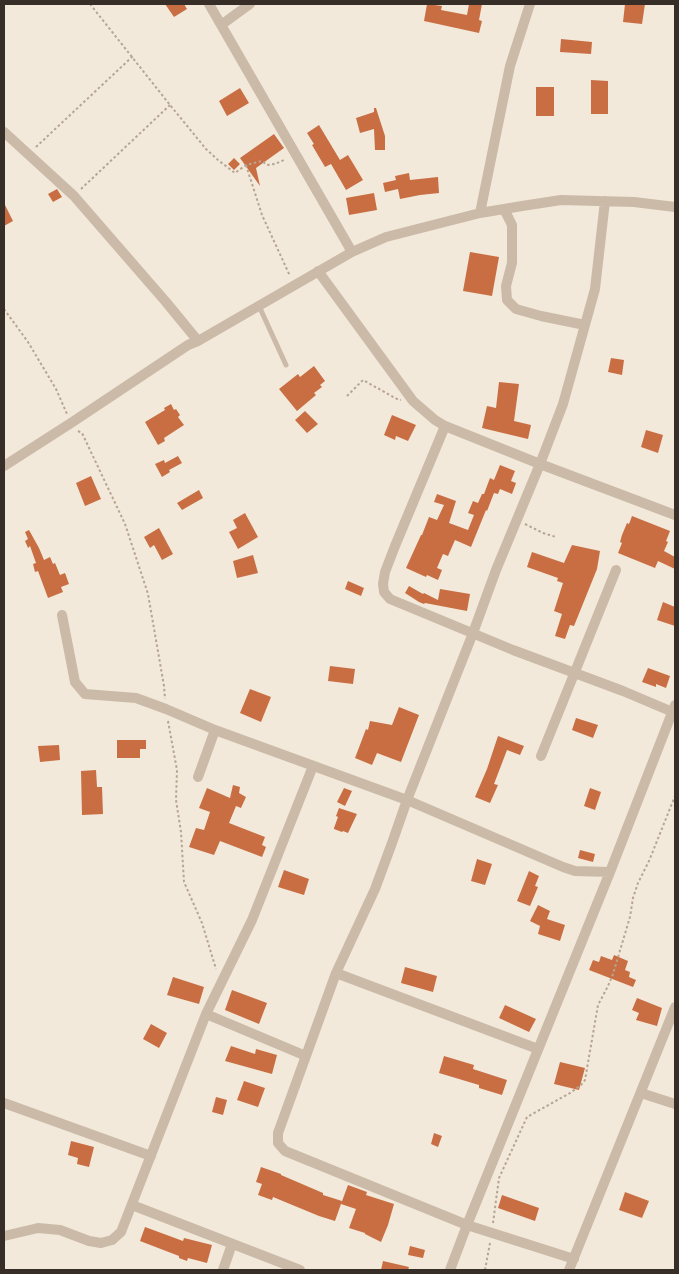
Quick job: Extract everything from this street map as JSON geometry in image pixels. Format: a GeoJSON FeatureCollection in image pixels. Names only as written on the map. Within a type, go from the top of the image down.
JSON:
{"type":"FeatureCollection","features":[{"type":"Feature","properties":{"kind":"street"},"geometry":{"type":"LineString","coordinates":[[209,4],[352,252]]}},
{"type":"Feature","properties":{"kind":"street"},"geometry":{"type":"LineString","coordinates":[[221,24],[250,4]]}},
{"type":"Feature","properties":{"kind":"street"},"geometry":{"type":"LineString","coordinates":[[480,213],[510,66],[530,4]]}},
{"type":"Feature","properties":{"kind":"street"},"geometry":{"type":"LineString","coordinates":[[4,132],[74,196],[198,341]]}},
{"type":"Feature","properties":{"kind":"street"},"geometry":{"type":"LineString","coordinates":[[4,466],[188,345],[352,252],[386,236],[480,213],[561,200],[634,202],[675,207]]}},
{"type":"Feature","properties":{"kind":"street"},"geometry":{"type":"LineString","coordinates":[[574,1259],[467,1225],[284,1151],[278,1143],[278,1133],[336,973],[375,889],[407,800],[474,633],[496,570],[563,404],[595,289],[605,201]]}},
{"type":"Feature","properties":{"kind":"street"},"geometry":{"type":"LineString","coordinates":[[504,209],[512,226],[512,263],[506,286],[507,300],[516,309],[585,325]]}},
{"type":"Feature","properties":{"kind":"street"},"geometry":{"type":"LineString","coordinates":[[318,271],[413,401],[435,420],[445,426],[540,464],[675,515]]}},
{"type":"Feature","properties":{"kind":"street"},"geometry":{"type":"LineString","coordinates":[[445,426],[385,572],[384,592],[390,599],[575,673],[674,710],[450,1270]]}},
{"type":"Feature","properties":{"kind":"street"},"geometry":{"type":"LineString","coordinates":[[541,756],[616,570]]}},
{"type":"Feature","properties":{"kind":"street"},"geometry":{"type":"LineString","coordinates":[[62,615],[75,682],[85,694],[136,698],[201,723],[214,730],[407,800],[563,867],[575,871],[610,872]]}},
{"type":"Feature","properties":{"kind":"street"},"geometry":{"type":"LineString","coordinates":[[198,777],[214,730]]}},
{"type":"Feature","properties":{"kind":"street"},"geometry":{"type":"LineString","coordinates":[[4,1236],[38,1228],[60,1230],[89,1241],[101,1243],[112,1240],[121,1232],[206,1014],[252,920],[313,766]]}},
{"type":"Feature","properties":{"kind":"street"},"geometry":{"type":"LineString","coordinates":[[336,973],[538,1049]]}},
{"type":"Feature","properties":{"kind":"street"},"geometry":{"type":"LineString","coordinates":[[569,1270],[675,1007]]}},
{"type":"Feature","properties":{"kind":"street"},"geometry":{"type":"LineString","coordinates":[[206,1014],[306,1056]]}},
{"type":"Feature","properties":{"kind":"street"},"geometry":{"type":"LineString","coordinates":[[641,1093],[675,1104]]}},
{"type":"Feature","properties":{"kind":"street"},"geometry":{"type":"LineString","coordinates":[[4,1103],[151,1156]]}},
{"type":"Feature","properties":{"kind":"street"},"geometry":{"type":"LineString","coordinates":[[132,1205],[300,1270]]}},
{"type":"Feature","properties":{"kind":"street"},"geometry":{"type":"LineString","coordinates":[[223,1270],[232,1244]]}},
{"type":"Feature","properties":{"kind":"lane"},"geometry":{"type":"LineString","coordinates":[[258,305],[286,365]]}},
{"type":"Feature","properties":{"kind":"path"},"geometry":{"type":"LineString","coordinates":[[90,4],[206,149],[235,173],[246,165],[262,161],[267,165],[275,164],[296,156]]}},
{"type":"Feature","properties":{"kind":"path"},"geometry":{"type":"LineString","coordinates":[[28,154],[133,56]]}},
{"type":"Feature","properties":{"kind":"path"},"geometry":{"type":"LineString","coordinates":[[74,196],[170,105]]}},
{"type":"Feature","properties":{"kind":"path"},"geometry":{"type":"LineString","coordinates":[[246,165],[262,215],[294,285]]}},
{"type":"Feature","properties":{"kind":"path"},"geometry":{"type":"LineString","coordinates":[[4,308],[38,358],[56,389],[72,423]]}},
{"type":"Feature","properties":{"kind":"path"},"geometry":{"type":"LineString","coordinates":[[347,396],[363,380],[397,399],[413,401]]}},
{"type":"Feature","properties":{"kind":"path"},"geometry":{"type":"LineString","coordinates":[[515,523],[527,524],[542,533],[556,537]]}},
{"type":"Feature","properties":{"kind":"path"},"geometry":{"type":"LineString","coordinates":[[485,1270],[499,1178],[527,1117],[570,1093],[585,1080],[598,1005],[613,974],[630,916],[632,898],[650,861],[675,796]]}},
{"type":"Feature","properties":{"kind":"building"},"geometry":{"type":"Polygon","coordinates":[[[165,4],[184,4],[187,9],[174,17],[165,4]]]}},
{"type":"Feature","properties":{"kind":"building"},"geometry":{"type":"Polygon","coordinates":[[[427,4],[442,6],[441,10],[467,15],[469,4],[482,4],[479,20],[482,21],[479,33],[424,21],[427,4]]]}},
{"type":"Feature","properties":{"kind":"building"},"geometry":{"type":"Polygon","coordinates":[[[625,4],[645,4],[642,24],[623,22],[625,4]]]}},
{"type":"Feature","properties":{"kind":"building"},"geometry":{"type":"Polygon","coordinates":[[[561,39],[592,42],[591,54],[560,52],[561,39]]]}},
{"type":"Feature","properties":{"kind":"building"},"geometry":{"type":"Polygon","coordinates":[[[591,80],[608,81],[608,114],[591,114],[591,80]]]}},
{"type":"Feature","properties":{"kind":"building"},"geometry":{"type":"Polygon","coordinates":[[[536,87],[554,87],[554,116],[536,116],[536,87]]]}},
{"type":"Feature","properties":{"kind":"building"},"geometry":{"type":"Polygon","coordinates":[[[240,88],[249,103],[227,116],[219,101],[240,88]]]}},
{"type":"Feature","properties":{"kind":"building"},"geometry":{"type":"Polygon","coordinates":[[[374,108],[376,108],[385,136],[385,150],[375,150],[374,129],[360,133],[356,118],[374,112],[374,108]]]}},
{"type":"Feature","properties":{"kind":"building"},"geometry":{"type":"Polygon","coordinates":[[[319,125],[340,160],[348,155],[363,180],[346,190],[331,164],[325,167],[307,133],[319,125]]]}},
{"type":"Feature","properties":{"kind":"building"},"geometry":{"type":"Polygon","coordinates":[[[274,134],[284,148],[256,168],[260,186],[240,158],[274,134]]]}},
{"type":"Feature","properties":{"kind":"building"},"geometry":{"type":"Polygon","coordinates":[[[234,158],[240,164],[234,170],[228,164],[234,158]]]}},
{"type":"Feature","properties":{"kind":"building"},"geometry":{"type":"Polygon","coordinates":[[[409,173],[410,180],[438,177],[439,193],[400,199],[398,189],[385,192],[383,183],[396,180],[395,176],[409,173]]]}},
{"type":"Feature","properties":{"kind":"building"},"geometry":{"type":"Polygon","coordinates":[[[57,189],[62,197],[53,202],[48,194],[57,189]]]}},
{"type":"Feature","properties":{"kind":"building"},"geometry":{"type":"Polygon","coordinates":[[[374,193],[377,210],[349,215],[346,198],[374,193]]]}},
{"type":"Feature","properties":{"kind":"building"},"geometry":{"type":"Polygon","coordinates":[[[4,203],[13,221],[4,226],[4,203]]]}},
{"type":"Feature","properties":{"kind":"building"},"geometry":{"type":"Polygon","coordinates":[[[470,252],[499,257],[492,296],[463,291],[470,252]]]}},
{"type":"Feature","properties":{"kind":"building"},"geometry":{"type":"Polygon","coordinates":[[[611,358],[624,360],[622,375],[608,372],[611,358]]]}},
{"type":"Feature","properties":{"kind":"building"},"geometry":{"type":"Polygon","coordinates":[[[314,366],[325,381],[320,385],[322,387],[314,393],[316,395],[297,411],[279,389],[298,374],[300,377],[314,366]]]}},
{"type":"Feature","properties":{"kind":"building"},"geometry":{"type":"Polygon","coordinates":[[[499,382],[519,384],[514,421],[531,425],[528,439],[482,428],[487,406],[496,408],[499,382]]]}},
{"type":"Feature","properties":{"kind":"building"},"geometry":{"type":"Polygon","coordinates":[[[171,404],[180,415],[178,417],[184,425],[164,438],[165,441],[158,445],[145,422],[165,410],[164,408],[171,404]]]}},
{"type":"Feature","properties":{"kind":"building"},"geometry":{"type":"Polygon","coordinates":[[[305,411],[318,424],[307,433],[295,420],[305,411]]]}},
{"type":"Feature","properties":{"kind":"building"},"geometry":{"type":"Polygon","coordinates":[[[392,415],[416,425],[408,441],[396,436],[395,440],[384,435],[392,415]]]}},
{"type":"Feature","properties":{"kind":"building"},"geometry":{"type":"Polygon","coordinates":[[[646,430],[663,435],[658,453],[641,447],[646,430]]]}},
{"type":"Feature","properties":{"kind":"building"},"geometry":{"type":"Polygon","coordinates":[[[178,456],[182,463],[169,470],[170,472],[162,477],[155,464],[164,460],[165,463],[178,456]]]}},
{"type":"Feature","properties":{"kind":"building"},"geometry":{"type":"Polygon","coordinates":[[[500,465],[515,471],[511,481],[516,483],[512,494],[500,489],[498,494],[494,493],[471,547],[455,540],[448,556],[443,554],[437,568],[442,570],[438,580],[406,568],[429,517],[437,520],[444,505],[434,502],[437,494],[456,501],[449,523],[468,530],[474,515],[468,513],[473,501],[478,503],[482,494],[484,494],[490,478],[494,480],[500,465]]]}},
{"type":"Feature","properties":{"kind":"building"},"geometry":{"type":"Polygon","coordinates":[[[91,476],[101,499],[85,506],[76,483],[91,476]]]}},
{"type":"Feature","properties":{"kind":"building"},"geometry":{"type":"Polygon","coordinates":[[[199,490],[203,498],[182,510],[177,503],[199,490]]]}},
{"type":"Feature","properties":{"kind":"building"},"geometry":{"type":"Polygon","coordinates":[[[245,513],[258,537],[238,549],[229,532],[237,528],[233,520],[245,513]]]}},
{"type":"Feature","properties":{"kind":"building"},"geometry":{"type":"Polygon","coordinates":[[[632,516],[670,531],[664,551],[675,557],[675,569],[658,561],[655,568],[618,553],[622,543],[620,542],[622,535],[632,516]]]}},
{"type":"Feature","properties":{"kind":"building"},"geometry":{"type":"Polygon","coordinates":[[[159,528],[173,554],[162,560],[154,545],[150,548],[144,537],[159,528]]]}},
{"type":"Feature","properties":{"kind":"building"},"geometry":{"type":"Polygon","coordinates":[[[29,530],[44,560],[50,557],[60,575],[65,573],[69,584],[61,587],[63,592],[48,598],[38,571],[35,572],[33,564],[36,563],[30,546],[28,548],[25,541],[28,539],[25,532],[29,530]]]}},
{"type":"Feature","properties":{"kind":"building"},"geometry":{"type":"Polygon","coordinates":[[[572,545],[600,551],[597,569],[574,626],[570,625],[565,639],[555,636],[562,614],[554,611],[563,583],[557,581],[558,578],[527,567],[532,552],[564,563],[572,545]]]}},
{"type":"Feature","properties":{"kind":"building"},"geometry":{"type":"Polygon","coordinates":[[[253,555],[258,573],[237,578],[233,561],[253,555]]]}},
{"type":"Feature","properties":{"kind":"building"},"geometry":{"type":"Polygon","coordinates":[[[348,581],[364,588],[361,596],[345,589],[348,581]]]}},
{"type":"Feature","properties":{"kind":"building"},"geometry":{"type":"Polygon","coordinates":[[[409,586],[438,600],[440,589],[470,594],[467,611],[419,602],[405,593],[409,586]]]}},
{"type":"Feature","properties":{"kind":"building"},"geometry":{"type":"Polygon","coordinates":[[[663,602],[675,607],[675,626],[657,620],[663,602]]]}},
{"type":"Feature","properties":{"kind":"building"},"geometry":{"type":"Polygon","coordinates":[[[330,666],[355,669],[353,684],[328,681],[330,666]]]}},
{"type":"Feature","properties":{"kind":"building"},"geometry":{"type":"Polygon","coordinates":[[[648,668],[670,676],[666,688],[642,682],[648,668]]]}},
{"type":"Feature","properties":{"kind":"building"},"geometry":{"type":"Polygon","coordinates":[[[250,689],[271,697],[261,722],[240,713],[250,689]]]}},
{"type":"Feature","properties":{"kind":"building"},"geometry":{"type":"Polygon","coordinates":[[[399,707],[419,715],[401,762],[377,753],[372,765],[355,758],[366,729],[368,730],[370,721],[392,725],[399,707]]]}},
{"type":"Feature","properties":{"kind":"building"},"geometry":{"type":"Polygon","coordinates":[[[576,718],[598,725],[593,738],[572,730],[576,718]]]}},
{"type":"Feature","properties":{"kind":"building"},"geometry":{"type":"Polygon","coordinates":[[[498,736],[524,746],[520,755],[507,750],[494,784],[498,785],[490,803],[475,797],[498,736]]]}},
{"type":"Feature","properties":{"kind":"building"},"geometry":{"type":"Polygon","coordinates":[[[117,740],[146,740],[146,749],[140,749],[140,758],[117,758],[117,740]]]}},
{"type":"Feature","properties":{"kind":"building"},"geometry":{"type":"Polygon","coordinates":[[[59,745],[60,760],[40,762],[38,746],[59,745]]]}},
{"type":"Feature","properties":{"kind":"building"},"geometry":{"type":"Polygon","coordinates":[[[96,770],[97,787],[102,787],[103,814],[82,815],[81,771],[96,770]]]}},
{"type":"Feature","properties":{"kind":"building"},"geometry":{"type":"Polygon","coordinates":[[[233,785],[240,787],[239,793],[246,797],[241,808],[236,806],[229,823],[265,837],[262,845],[266,847],[262,857],[220,841],[214,855],[189,847],[196,828],[204,830],[210,812],[199,808],[207,788],[230,798],[233,785]]]}},
{"type":"Feature","properties":{"kind":"building"},"geometry":{"type":"Polygon","coordinates":[[[344,788],[352,791],[345,806],[337,802],[344,788]]]}},
{"type":"Feature","properties":{"kind":"building"},"geometry":{"type":"Polygon","coordinates":[[[590,788],[601,792],[595,810],[584,806],[590,788]]]}},
{"type":"Feature","properties":{"kind":"building"},"geometry":{"type":"Polygon","coordinates":[[[339,808],[357,814],[348,833],[334,829],[339,808]]]}},
{"type":"Feature","properties":{"kind":"building"},"geometry":{"type":"Polygon","coordinates":[[[580,850],[595,854],[593,862],[578,858],[580,850]]]}},
{"type":"Feature","properties":{"kind":"building"},"geometry":{"type":"Polygon","coordinates":[[[477,859],[492,864],[485,885],[471,881],[477,859]]]}},
{"type":"Feature","properties":{"kind":"building"},"geometry":{"type":"Polygon","coordinates":[[[284,870],[309,879],[304,895],[278,887],[284,870]]]}},
{"type":"Feature","properties":{"kind":"building"},"geometry":{"type":"Polygon","coordinates":[[[529,871],[539,876],[535,886],[538,887],[530,906],[517,901],[529,871]]]}},
{"type":"Feature","properties":{"kind":"building"},"geometry":{"type":"Polygon","coordinates":[[[538,905],[550,911],[547,919],[565,925],[560,941],[538,934],[540,926],[530,921],[538,905]]]}},
{"type":"Feature","properties":{"kind":"building"},"geometry":{"type":"Polygon","coordinates":[[[614,955],[628,961],[625,970],[630,972],[629,977],[636,980],[633,987],[589,970],[593,960],[599,962],[601,956],[612,960],[614,955]]]}},
{"type":"Feature","properties":{"kind":"building"},"geometry":{"type":"Polygon","coordinates":[[[405,967],[437,976],[433,992],[401,983],[405,967]]]}},
{"type":"Feature","properties":{"kind":"building"},"geometry":{"type":"Polygon","coordinates":[[[173,977],[204,987],[199,1004],[167,995],[173,977]]]}},
{"type":"Feature","properties":{"kind":"building"},"geometry":{"type":"Polygon","coordinates":[[[232,990],[267,1003],[259,1024],[225,1010],[232,990]]]}},
{"type":"Feature","properties":{"kind":"building"},"geometry":{"type":"Polygon","coordinates":[[[637,998],[662,1008],[657,1026],[636,1020],[639,1013],[632,1010],[637,998]]]}},
{"type":"Feature","properties":{"kind":"building"},"geometry":{"type":"Polygon","coordinates":[[[505,1005],[536,1019],[529,1032],[499,1018],[505,1005]]]}},
{"type":"Feature","properties":{"kind":"building"},"geometry":{"type":"Polygon","coordinates":[[[151,1024],[167,1033],[159,1048],[143,1039],[151,1024]]]}},
{"type":"Feature","properties":{"kind":"building"},"geometry":{"type":"Polygon","coordinates":[[[231,1046],[255,1054],[256,1049],[277,1055],[272,1074],[225,1061],[231,1046]]]}},
{"type":"Feature","properties":{"kind":"building"},"geometry":{"type":"Polygon","coordinates":[[[444,1056],[474,1065],[473,1069],[507,1080],[502,1095],[479,1088],[479,1085],[439,1073],[444,1056]]]}},
{"type":"Feature","properties":{"kind":"building"},"geometry":{"type":"Polygon","coordinates":[[[560,1062],[585,1068],[579,1090],[554,1084],[560,1062]]]}},
{"type":"Feature","properties":{"kind":"building"},"geometry":{"type":"Polygon","coordinates":[[[244,1081],[265,1088],[258,1107],[237,1100],[244,1081]]]}},
{"type":"Feature","properties":{"kind":"building"},"geometry":{"type":"Polygon","coordinates":[[[216,1097],[227,1100],[223,1115],[212,1112],[216,1097]]]}},
{"type":"Feature","properties":{"kind":"building"},"geometry":{"type":"Polygon","coordinates":[[[434,1133],[442,1136],[438,1147],[431,1144],[434,1133]]]}},
{"type":"Feature","properties":{"kind":"building"},"geometry":{"type":"Polygon","coordinates":[[[71,1141],[94,1147],[89,1167],[77,1164],[78,1158],[68,1155],[71,1141]]]}},
{"type":"Feature","properties":{"kind":"building"},"geometry":{"type":"Polygon","coordinates":[[[261,1167],[281,1174],[323,1193],[323,1195],[342,1201],[335,1221],[273,1197],[272,1200],[258,1195],[262,1184],[256,1182],[261,1167]]]}},
{"type":"Feature","properties":{"kind":"building"},"geometry":{"type":"Polygon","coordinates":[[[348,1185],[367,1192],[366,1195],[394,1204],[381,1242],[365,1233],[349,1228],[356,1209],[341,1204],[348,1185]]]}},
{"type":"Feature","properties":{"kind":"building"},"geometry":{"type":"Polygon","coordinates":[[[625,1192],[649,1201],[642,1218],[619,1210],[625,1192]]]}},
{"type":"Feature","properties":{"kind":"building"},"geometry":{"type":"Polygon","coordinates":[[[502,1195],[539,1208],[535,1221],[498,1208],[502,1195]]]}},
{"type":"Feature","properties":{"kind":"building"},"geometry":{"type":"Polygon","coordinates":[[[145,1227],[183,1241],[184,1238],[212,1245],[207,1263],[188,1258],[187,1261],[140,1241],[145,1227]]]}},
{"type":"Feature","properties":{"kind":"building"},"geometry":{"type":"Polygon","coordinates":[[[410,1246],[425,1250],[423,1258],[408,1255],[410,1246]]]}},
{"type":"Feature","properties":{"kind":"building"},"geometry":{"type":"Polygon","coordinates":[[[383,1261],[409,1267],[408,1270],[381,1270],[383,1261]]]}}]}
